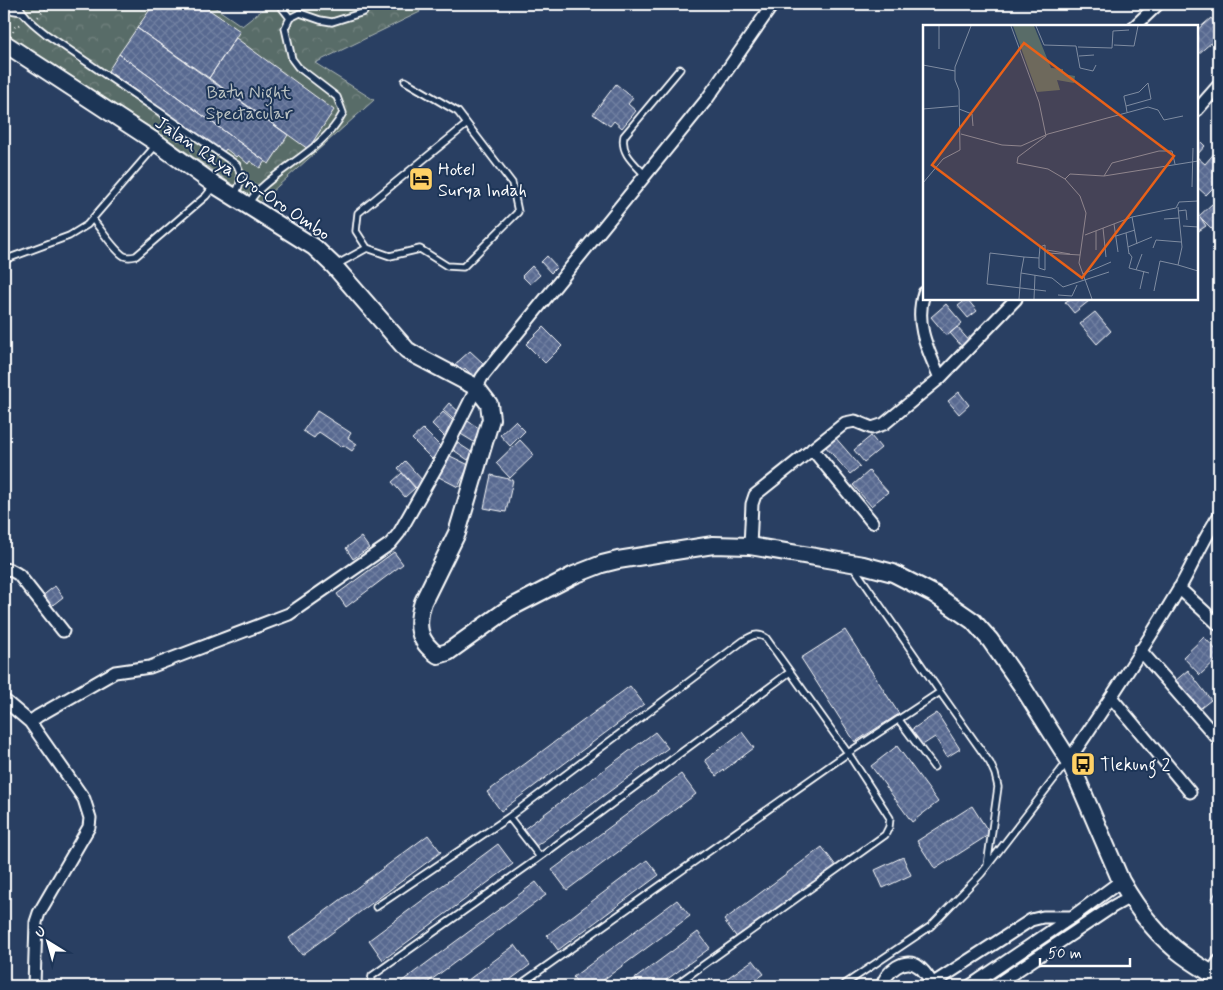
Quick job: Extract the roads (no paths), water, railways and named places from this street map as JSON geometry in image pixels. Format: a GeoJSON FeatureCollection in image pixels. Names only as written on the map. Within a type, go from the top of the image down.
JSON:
{"type":"FeatureCollection","features":[{"type":"Feature","properties":{"kind":"main road","name":"Jalan Raya Oro-Oro Ombo"},"geometry":{"type":"LineString","coordinates":[[4,43],[157,143],[215,185],[314,247],[334,266],[407,350],[476,388],[489,404],[491,419],[458,533],[423,602],[419,614],[419,628],[423,639],[438,655],[448,652],[508,609],[574,576],[602,564],[618,560],[713,545],[750,546],[863,565],[893,573],[934,594],[973,621],[990,640],[1069,760],[1121,881],[1130,897],[1150,925],[1172,946],[1194,963],[1217,971]]}},
{"type":"Feature","properties":{"kind":"street"},"geometry":{"type":"LineString","coordinates":[[30,722],[115,672],[150,667],[289,614],[390,544],[399,533],[441,459],[482,377],[646,176],[706,99],[774,4]]}},
{"type":"Feature","properties":{"kind":"street"},"geometry":{"type":"LineString","coordinates":[[1136,25],[1158,4]]}},
{"type":"Feature","properties":{"kind":"street"},"geometry":{"type":"LineString","coordinates":[[1198,109],[1219,85]]}},
{"type":"Feature","properties":{"kind":"street"},"geometry":{"type":"LineString","coordinates":[[923,296],[920,306],[920,320],[924,339],[940,378]]}},
{"type":"Feature","properties":{"kind":"street"},"geometry":{"type":"LineString","coordinates":[[750,546],[752,504],[755,495],[845,423],[855,421],[872,428],[884,424],[940,378],[1015,300]]}},
{"type":"Feature","properties":{"kind":"street"},"geometry":{"type":"LineString","coordinates":[[812,449],[872,522]]}},
{"type":"Feature","properties":{"kind":"street"},"geometry":{"type":"LineString","coordinates":[[1069,760],[1179,588],[1206,535],[1219,516]]}},
{"type":"Feature","properties":{"kind":"street"},"geometry":{"type":"LineString","coordinates":[[4,570],[13,571],[19,575],[63,631]]}},
{"type":"Feature","properties":{"kind":"street"},"geometry":{"type":"LineString","coordinates":[[1179,588],[1219,625]]}},
{"type":"Feature","properties":{"kind":"street"},"geometry":{"type":"LineString","coordinates":[[1140,650],[1219,740]]}},
{"type":"Feature","properties":{"kind":"street"},"geometry":{"type":"LineString","coordinates":[[1111,697],[1190,792]]}},
{"type":"Feature","properties":{"kind":"street"},"geometry":{"type":"LineString","coordinates":[[4,700],[30,722],[84,799],[90,818],[89,827],[39,913],[36,922],[34,986]]}},
{"type":"Feature","properties":{"kind":"street"},"geometry":{"type":"LineString","coordinates":[[970,986],[1072,917],[1121,881]]}},
{"type":"Feature","properties":{"kind":"street"},"geometry":{"type":"LineString","coordinates":[[994,986],[1130,897]]}},
{"type":"Feature","properties":{"kind":"street"},"geometry":{"type":"LineString","coordinates":[[882,986],[888,973],[893,968],[909,964],[915,964],[920,967],[933,985],[1031,920],[1043,916],[1072,917]]}},
{"type":"Feature","properties":{"kind":"lane"},"geometry":{"type":"LineString","coordinates":[[18,4],[30,21],[46,34],[238,165],[242,177],[240,201]]}},
{"type":"Feature","properties":{"kind":"lane"},"geometry":{"type":"LineString","coordinates":[[279,4],[290,18]]}},
{"type":"Feature","properties":{"kind":"lane"},"geometry":{"type":"LineString","coordinates":[[4,9],[22,12]]}},
{"type":"Feature","properties":{"kind":"lane"},"geometry":{"type":"LineString","coordinates":[[240,201],[305,155],[337,125],[343,113],[337,97],[298,67],[292,59],[285,28],[290,18],[300,13],[332,22],[364,12]]}},
{"type":"Feature","properties":{"kind":"lane"},"geometry":{"type":"LineString","coordinates":[[646,176],[624,151],[622,143],[624,136],[680,69]]}},
{"type":"Feature","properties":{"kind":"lane"},"geometry":{"type":"LineString","coordinates":[[405,81],[458,112],[512,183],[518,212],[463,267],[447,266],[420,248],[390,256],[366,248],[356,231],[358,213],[467,124]]}},
{"type":"Feature","properties":{"kind":"lane"},"geometry":{"type":"LineString","coordinates":[[4,260],[69,236],[93,220],[157,143]]}},
{"type":"Feature","properties":{"kind":"lane"},"geometry":{"type":"LineString","coordinates":[[93,220],[119,252],[130,258],[136,256],[206,196],[215,185]]}},
{"type":"Feature","properties":{"kind":"lane"},"geometry":{"type":"LineString","coordinates":[[334,266],[366,248]]}},
{"type":"Feature","properties":{"kind":"lane"},"geometry":{"type":"LineString","coordinates":[[852,564],[996,774],[998,787],[987,866]]}},
{"type":"Feature","properties":{"kind":"lane"},"geometry":{"type":"LineString","coordinates":[[376,907],[509,817],[752,636],[759,634],[766,638],[848,754],[890,818],[889,828],[885,835],[674,986]]}},
{"type":"Feature","properties":{"kind":"lane"},"geometry":{"type":"LineString","coordinates":[[370,986],[372,976],[540,857],[790,672]]}},
{"type":"Feature","properties":{"kind":"lane"},"geometry":{"type":"LineString","coordinates":[[518,986],[848,754],[940,692]]}},
{"type":"Feature","properties":{"kind":"lane"},"geometry":{"type":"LineString","coordinates":[[899,720],[934,767]]}},
{"type":"Feature","properties":{"kind":"lane"},"geometry":{"type":"LineString","coordinates":[[842,986],[931,926],[987,866],[1069,760]]}},
{"type":"Feature","properties":{"kind":"lane"},"geometry":{"type":"LineString","coordinates":[[509,817],[540,857]]}},
{"type":"Feature","properties":{"kind":"place","name":"Hotel Surya Indah"},"geometry":{"type":"Point","coordinates":[421,179]}},
{"type":"Feature","properties":{"kind":"place","name":"Tlekung 2"},"geometry":{"type":"Point","coordinates":[1083,764]}},
{"type":"Feature","properties":{"kind":"park label","name":"Batu Night Spectacular"},"geometry":{"type":"Point","coordinates":[249,102]}}]}
